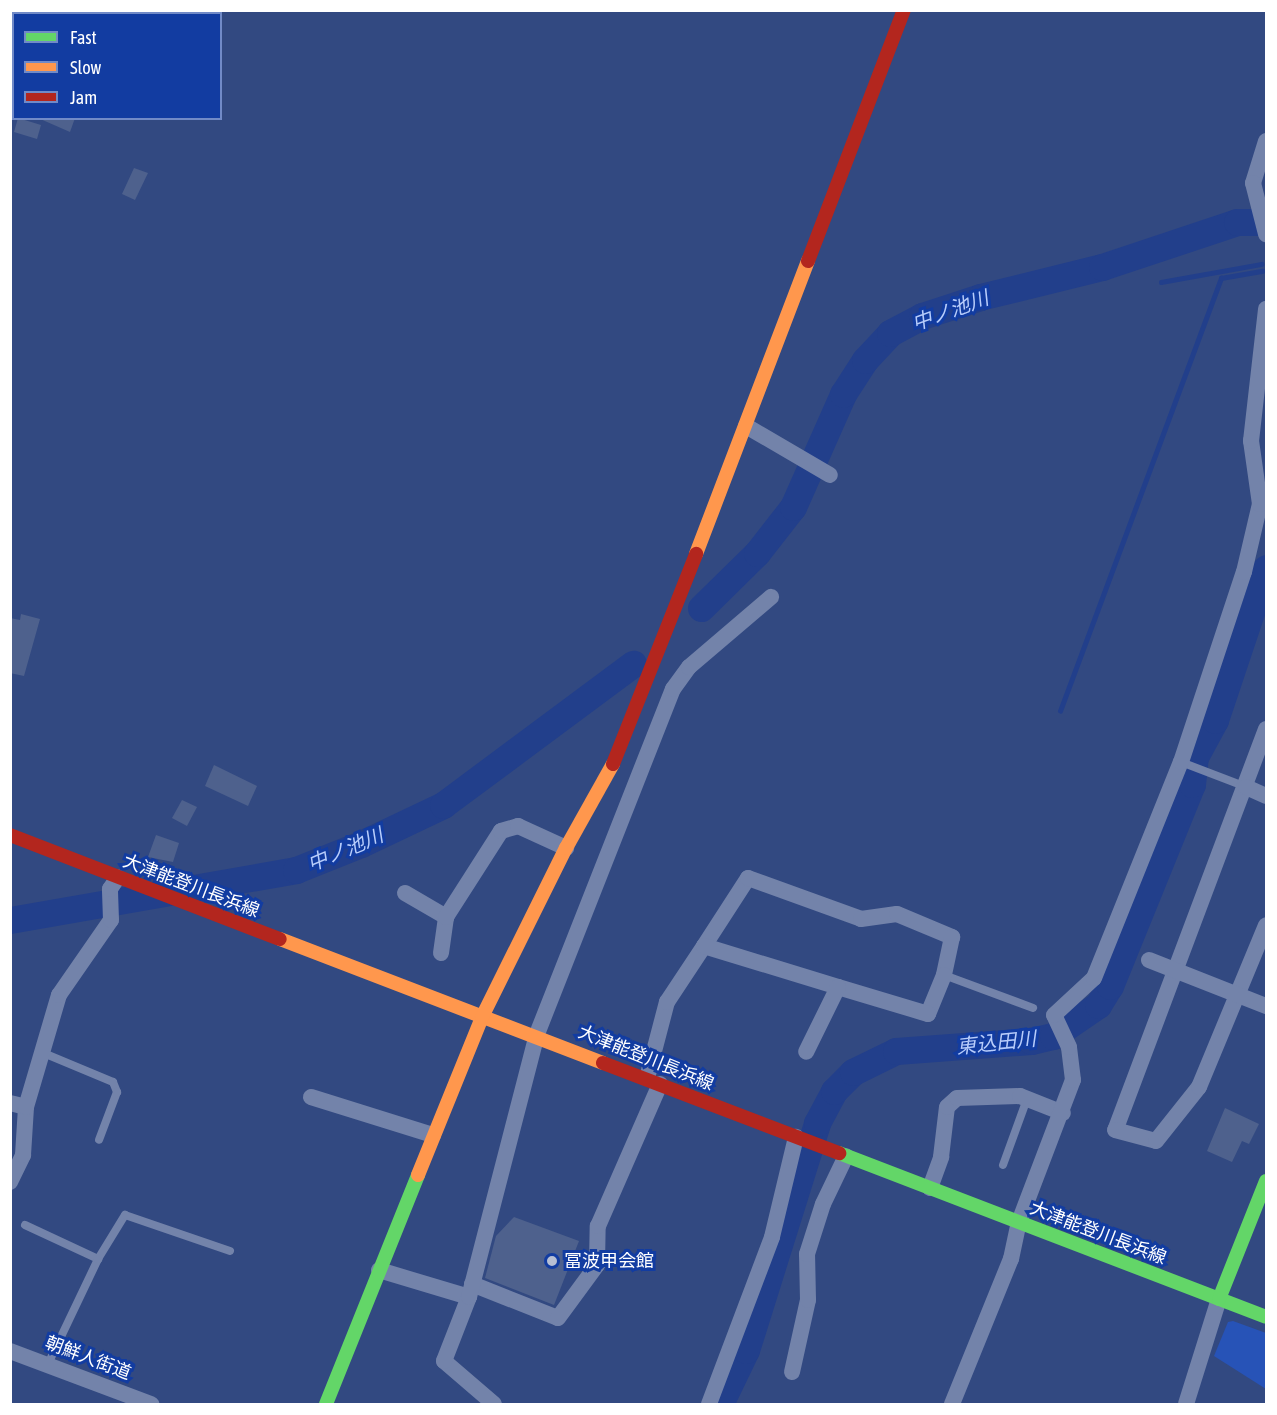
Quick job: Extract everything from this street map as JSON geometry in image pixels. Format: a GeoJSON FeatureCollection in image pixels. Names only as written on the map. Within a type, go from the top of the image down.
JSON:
{"type":"FeatureCollection","features":[{"type":"Feature","properties":{"kind":"street"},"geometry":{"type":"LineString","coordinates":[[326,1404],[482,1017],[566,848],[622,748],[904,10]]}},
{"type":"Feature","properties":{"kind":"street"},"geometry":{"type":"LineString","coordinates":[[1266,141],[1258,175],[1266,234]]}},
{"type":"Feature","properties":{"kind":"street"},"geometry":{"type":"LineString","coordinates":[[952,1404],[1011,1259],[1019,1222],[1063,1113],[1072,1080],[1069,1047],[1054,1015],[1094,978],[1183,763],[1244,572],[1260,504],[1251,441],[1266,309]]}},
{"type":"Feature","properties":{"kind":"street"},"geometry":{"type":"LineString","coordinates":[[746,426],[830,475]]}},
{"type":"Feature","properties":{"kind":"street"},"geometry":{"type":"LineString","coordinates":[[494,1404],[444,1360],[470,1290],[537,1034],[673,689],[689,667],[771,597]]}},
{"type":"Feature","properties":{"kind":"street"},"geometry":{"type":"LineString","coordinates":[[1266,729],[1115,1130],[1134,1138],[1156,1141],[1199,1087],[1240,993],[1266,925]]}},
{"type":"Feature","properties":{"kind":"street"},"geometry":{"type":"LineString","coordinates":[[1246,787],[1266,796]]}},
{"type":"Feature","properties":{"kind":"street"},"geometry":{"type":"LineString","coordinates":[[441,953],[446,917],[501,831],[518,826],[566,848]]}},
{"type":"Feature","properties":{"kind":"street","name":"大津能登川長浜線"},"geometry":{"type":"LineString","coordinates":[[10,835],[120,883],[213,913],[482,1017],[537,1034],[799,1138],[1266,1317]]}},
{"type":"Feature","properties":{"kind":"street"},"geometry":{"type":"LineString","coordinates":[[379,1270],[470,1290],[558,1318],[597,1265],[598,1226],[654,1081],[667,1002],[748,878],[861,919],[897,914],[952,937],[944,975],[928,1014],[704,946]]}},
{"type":"Feature","properties":{"kind":"street"},"geometry":{"type":"LineString","coordinates":[[10,1182],[23,1155],[18,1105],[40,1052],[59,995],[111,920],[120,883]]}},
{"type":"Feature","properties":{"kind":"street"},"geometry":{"type":"LineString","coordinates":[[405,893],[446,917]]}},
{"type":"Feature","properties":{"kind":"street"},"geometry":{"type":"LineString","coordinates":[[1149,960],[1240,993],[1266,1006]]}},
{"type":"Feature","properties":{"kind":"street"},"geometry":{"type":"LineString","coordinates":[[806,1052],[838,987]]}},
{"type":"Feature","properties":{"kind":"street"},"geometry":{"type":"LineString","coordinates":[[311,1097],[433,1136]]}},
{"type":"Feature","properties":{"kind":"street"},"geometry":{"type":"LineString","coordinates":[[930,1188],[941,1157],[947,1107],[957,1098],[1027,1099],[1063,1113]]}},
{"type":"Feature","properties":{"kind":"street"},"geometry":{"type":"LineString","coordinates":[[709,1404],[772,1238],[799,1138]]}},
{"type":"Feature","properties":{"kind":"street"},"geometry":{"type":"LineString","coordinates":[[792,1372],[808,1300],[807,1254],[823,1204],[846,1156]]}},
{"type":"Feature","properties":{"kind":"street"},"geometry":{"type":"LineString","coordinates":[[1186,1404],[1219,1299],[1266,1181]]}},
{"type":"Feature","properties":{"kind":"street","name":"朝鮮人街道"},"geometry":{"type":"LineString","coordinates":[[10,1351],[151,1404]]}},
{"type":"Feature","properties":{"kind":"lane"},"geometry":{"type":"LineString","coordinates":[[1183,763],[1246,787]]}},
{"type":"Feature","properties":{"kind":"lane"},"geometry":{"type":"LineString","coordinates":[[944,975],[1033,1008]]}},
{"type":"Feature","properties":{"kind":"lane"},"geometry":{"type":"LineString","coordinates":[[40,1052],[113,1082],[117,1092],[99,1140]]}},
{"type":"Feature","properties":{"kind":"lane"},"geometry":{"type":"LineString","coordinates":[[1002,1165],[1027,1099]]}},
{"type":"Feature","properties":{"kind":"lane"},"geometry":{"type":"LineString","coordinates":[[48,1364],[98,1259],[125,1215],[230,1251]]}},
{"type":"Feature","properties":{"kind":"lane"},"geometry":{"type":"LineString","coordinates":[[26,1225],[98,1259]]}},
{"type":"Feature","properties":{"kind":"shaded area"},"geometry":{"type":"Polygon","coordinates":[[[1233,1321],[1266,1333],[1266,1389],[1214,1356],[1228,1322],[1233,1321]]]}},
{"type":"Feature","properties":{"kind":"building"},"geometry":{"type":"Polygon","coordinates":[[[17,120],[41,125],[37,139],[14,132],[17,120]]]}},
{"type":"Feature","properties":{"kind":"building"},"geometry":{"type":"Polygon","coordinates":[[[43,120],[74,120],[70,132],[43,120]]]}},
{"type":"Feature","properties":{"kind":"building"},"geometry":{"type":"Polygon","coordinates":[[[134,168],[148,173],[135,200],[122,194],[134,168]]]}},
{"type":"Feature","properties":{"kind":"building"},"geometry":{"type":"Polygon","coordinates":[[[21,614],[40,619],[24,676],[10,673],[10,618],[20,620],[21,614]]]}},
{"type":"Feature","properties":{"kind":"building"},"geometry":{"type":"Polygon","coordinates":[[[214,765],[257,786],[248,806],[205,786],[214,765]]]}},
{"type":"Feature","properties":{"kind":"building"},"geometry":{"type":"Polygon","coordinates":[[[182,800],[197,807],[187,826],[172,818],[182,800]]]}},
{"type":"Feature","properties":{"kind":"building"},"geometry":{"type":"Polygon","coordinates":[[[156,835],[179,843],[173,862],[148,857],[156,835]]]}},
{"type":"Feature","properties":{"kind":"building"},"geometry":{"type":"Polygon","coordinates":[[[1225,1108],[1259,1124],[1249,1144],[1242,1141],[1232,1162],[1207,1151],[1225,1108]]]}},
{"type":"Feature","properties":{"kind":"building","name":"冨波甲会館"},"geometry":{"type":"Polygon","coordinates":[[[514,1217],[579,1241],[554,1305],[485,1278],[496,1236],[514,1217]]]}},
{"type":"Feature","properties":{"kind":"waterway","name":"中ノ池川"},"geometry":{"type":"LineString","coordinates":[[701,608],[757,553],[793,507],[843,394],[865,360],[890,333],[922,316],[980,297],[1102,267],[1237,222],[1266,222]]}},
{"type":"Feature","properties":{"kind":"waterway"},"geometry":{"type":"LineString","coordinates":[[1161,282],[1261,264]]}},
{"type":"Feature","properties":{"kind":"waterway"},"geometry":{"type":"LineString","coordinates":[[1060,711],[1221,278],[1262,271]]}},
{"type":"Feature","properties":{"kind":"waterway","name":"東込田川"},"geometry":{"type":"LineString","coordinates":[[720,1404],[746,1350],[817,1123],[834,1091],[853,1072],[896,1051],[1031,1041],[1053,1036],[1098,1005],[1110,986],[1192,784],[1195,757],[1215,720],[1266,568]]}},
{"type":"Feature","properties":{"kind":"waterway","name":"中ノ池川"},"geometry":{"type":"LineString","coordinates":[[10,920],[296,870],[361,844],[443,805],[633,664]]}},
{"type":"Feature","properties":{"kind":"traffic: fast"},"geometry":{"type":"LineString","coordinates":[[839,1153],[1266,1317]]}},
{"type":"Feature","properties":{"kind":"traffic: fast"},"geometry":{"type":"LineString","coordinates":[[326,1404],[418,1175]]}},
{"type":"Feature","properties":{"kind":"traffic: fast"},"geometry":{"type":"LineString","coordinates":[[1219,1299],[1266,1181]]}},
{"type":"Feature","properties":{"kind":"traffic: slow"},"geometry":{"type":"LineString","coordinates":[[696,554],[808,261]]}},
{"type":"Feature","properties":{"kind":"traffic: slow"},"geometry":{"type":"LineString","coordinates":[[418,1175],[482,1017],[566,848],[613,764]]}},
{"type":"Feature","properties":{"kind":"traffic: slow"},"geometry":{"type":"LineString","coordinates":[[280,939],[603,1063]]}},
{"type":"Feature","properties":{"kind":"traffic: jam"},"geometry":{"type":"LineString","coordinates":[[808,261],[904,10]]}},
{"type":"Feature","properties":{"kind":"traffic: jam"},"geometry":{"type":"LineString","coordinates":[[613,764],[696,554]]}},
{"type":"Feature","properties":{"kind":"traffic: jam"},"geometry":{"type":"LineString","coordinates":[[10,835],[280,939]]}},
{"type":"Feature","properties":{"kind":"traffic: jam"},"geometry":{"type":"LineString","coordinates":[[603,1063],[839,1153]]}},
{"type":"Feature","properties":{"kind":"place","name":"冨波甲会館"},"geometry":{"type":"Point","coordinates":[552,1261]}}]}
